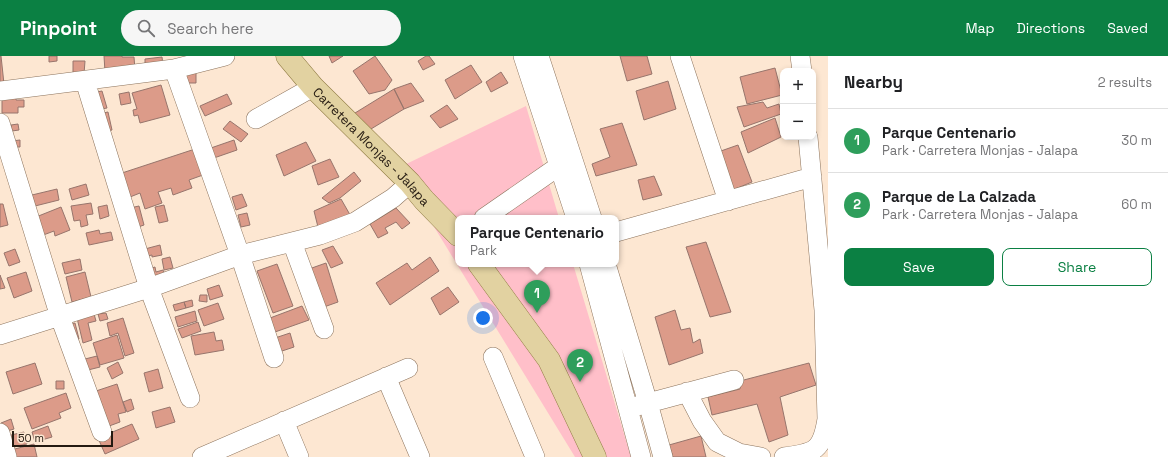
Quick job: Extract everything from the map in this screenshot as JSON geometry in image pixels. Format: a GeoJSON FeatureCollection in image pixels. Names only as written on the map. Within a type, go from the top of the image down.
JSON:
{"type":"FeatureCollection","features":[{"type":"Feature","properties":{"kind":"main road","name":"Carretera Monjas - Jalapa"},"geometry":{"type":"LineString","coordinates":[[287,56],[313,87],[410,183],[424,200],[455,232]]}},
{"type":"Feature","properties":{"kind":"main road"},"geometry":{"type":"LineString","coordinates":[[482,267],[549,360],[595,457]]}},
{"type":"Feature","properties":{"kind":"street"},"geometry":{"type":"LineString","coordinates":[[0,91],[174,69],[225,56]]}},
{"type":"Feature","properties":{"kind":"street"},"geometry":{"type":"LineString","coordinates":[[523,56],[575,215]]}},
{"type":"Feature","properties":{"kind":"street"},"geometry":{"type":"LineString","coordinates":[[539,56],[591,215]]}},
{"type":"Feature","properties":{"kind":"street"},"geometry":{"type":"LineString","coordinates":[[680,56],[728,201]]}},
{"type":"Feature","properties":{"kind":"street"},"geometry":{"type":"LineString","coordinates":[[800,56],[802,68]]}},
{"type":"Feature","properties":{"kind":"street"},"geometry":{"type":"LineString","coordinates":[[174,69],[240,255],[274,358]]}},
{"type":"Feature","properties":{"kind":"street"},"geometry":{"type":"LineString","coordinates":[[85,81],[149,288],[190,398]]}},
{"type":"Feature","properties":{"kind":"street"},"geometry":{"type":"LineString","coordinates":[[256,119],[313,87]]}},
{"type":"Feature","properties":{"kind":"street"},"geometry":{"type":"LineString","coordinates":[[0,123],[60,316],[102,432]]}},
{"type":"Feature","properties":{"kind":"street"},"geometry":{"type":"LineString","coordinates":[[784,457],[804,455],[817,447],[825,434],[827,419],[822,284],[822,221],[812,177],[808,140]]}},
{"type":"Feature","properties":{"kind":"street"},"geometry":{"type":"LineString","coordinates":[[488,215],[559,166]]}},
{"type":"Feature","properties":{"kind":"street"},"geometry":{"type":"LineString","coordinates":[[619,231],[812,177]]}},
{"type":"Feature","properties":{"kind":"street"},"geometry":{"type":"LineString","coordinates":[[0,335],[149,288],[240,255],[320,235],[355,222],[393,198],[410,183]]}},
{"type":"Feature","properties":{"kind":"street"},"geometry":{"type":"LineString","coordinates":[[292,242],[324,329]]}},
{"type":"Feature","properties":{"kind":"street"},"geometry":{"type":"LineString","coordinates":[[589,267],[641,457]]}},
{"type":"Feature","properties":{"kind":"street"},"geometry":{"type":"LineString","coordinates":[[607,267],[663,457]]}},
{"type":"Feature","properties":{"kind":"street"},"geometry":{"type":"LineString","coordinates":[[493,357],[535,457]]}},
{"type":"Feature","properties":{"kind":"street"},"geometry":{"type":"LineString","coordinates":[[202,457],[408,368]]}},
{"type":"Feature","properties":{"kind":"street"},"geometry":{"type":"LineString","coordinates":[[386,377],[420,457]]}},
{"type":"Feature","properties":{"kind":"street"},"geometry":{"type":"LineString","coordinates":[[628,408],[734,380]]}},
{"type":"Feature","properties":{"kind":"street"},"geometry":{"type":"LineString","coordinates":[[687,392],[702,422],[717,442],[739,453],[761,457]]}},
{"type":"Feature","properties":{"kind":"street"},"geometry":{"type":"LineString","coordinates":[[284,422],[300,457]]}},
{"type":"Feature","properties":{"kind":"street"},"geometry":{"type":"LineString","coordinates":[[0,436],[7,457]]}},
{"type":"Feature","properties":{"kind":"shaded area"},"geometry":{"type":"Polygon","coordinates":[[[526,106],[558,215],[455,215],[455,261],[398,168],[526,106]]]}},
{"type":"Feature","properties":{"kind":"shaded area"},"geometry":{"type":"Polygon","coordinates":[[[459,267],[574,267],[631,457],[575,457],[459,267]]]}},
{"type":"Feature","properties":{"kind":"building"},"geometry":{"type":"Polygon","coordinates":[[[1,56],[4,84],[0,84],[1,56]]]}},
{"type":"Feature","properties":{"kind":"building"},"geometry":{"type":"Polygon","coordinates":[[[49,56],[57,56],[57,61],[49,62],[49,56]]]}},
{"type":"Feature","properties":{"kind":"building"},"geometry":{"type":"Polygon","coordinates":[[[104,56],[134,57],[135,70],[105,72],[104,56]]]}},
{"type":"Feature","properties":{"kind":"building"},"geometry":{"type":"Polygon","coordinates":[[[329,56],[343,56],[332,63],[329,56]]]}},
{"type":"Feature","properties":{"kind":"building"},"geometry":{"type":"Polygon","coordinates":[[[375,56],[392,80],[385,90],[369,94],[353,71],[375,56]]]}},
{"type":"Feature","properties":{"kind":"building"},"geometry":{"type":"Polygon","coordinates":[[[426,56],[429,56],[435,64],[423,70],[418,61],[426,56]]]}},
{"type":"Feature","properties":{"kind":"building"},"geometry":{"type":"Polygon","coordinates":[[[620,56],[647,56],[652,74],[627,81],[620,56]]]}},
{"type":"Feature","properties":{"kind":"building"},"geometry":{"type":"Polygon","coordinates":[[[162,57],[163,65],[145,67],[145,59],[162,57]]]}},
{"type":"Feature","properties":{"kind":"building"},"geometry":{"type":"Polygon","coordinates":[[[73,61],[85,61],[84,74],[73,73],[73,61]]]}},
{"type":"Feature","properties":{"kind":"building"},"geometry":{"type":"Polygon","coordinates":[[[471,65],[482,82],[455,99],[445,80],[471,65]]]}},
{"type":"Feature","properties":{"kind":"building"},"geometry":{"type":"Polygon","coordinates":[[[775,68],[780,87],[780,96],[747,104],[740,77],[775,68]]]}},
{"type":"Feature","properties":{"kind":"building"},"geometry":{"type":"Polygon","coordinates":[[[196,71],[196,83],[186,83],[185,72],[196,71]]]}},
{"type":"Feature","properties":{"kind":"building"},"geometry":{"type":"Polygon","coordinates":[[[501,72],[508,83],[491,92],[486,82],[501,72]]]}},
{"type":"Feature","properties":{"kind":"building"},"geometry":{"type":"Polygon","coordinates":[[[668,81],[676,109],[644,120],[636,91],[668,81]]]}},
{"type":"Feature","properties":{"kind":"building"},"geometry":{"type":"Polygon","coordinates":[[[411,83],[424,101],[404,109],[394,89],[411,83]]]}},
{"type":"Feature","properties":{"kind":"building"},"geometry":{"type":"Polygon","coordinates":[[[161,85],[170,115],[140,123],[138,115],[134,116],[133,110],[137,109],[132,93],[161,85]]]}},
{"type":"Feature","properties":{"kind":"building"},"geometry":{"type":"Polygon","coordinates":[[[394,89],[404,109],[366,132],[355,113],[394,89]]]}},
{"type":"Feature","properties":{"kind":"building"},"geometry":{"type":"Polygon","coordinates":[[[102,91],[107,108],[96,110],[92,93],[102,91]]]}},
{"type":"Feature","properties":{"kind":"building"},"geometry":{"type":"Polygon","coordinates":[[[129,92],[131,103],[121,105],[119,94],[129,92]]]}},
{"type":"Feature","properties":{"kind":"building"},"geometry":{"type":"Polygon","coordinates":[[[227,94],[232,104],[205,116],[200,106],[227,94]]]}},
{"type":"Feature","properties":{"kind":"building"},"geometry":{"type":"Polygon","coordinates":[[[16,96],[16,100],[24,100],[24,107],[18,107],[18,113],[2,113],[2,97],[16,96]]]}},
{"type":"Feature","properties":{"kind":"building"},"geometry":{"type":"Polygon","coordinates":[[[763,102],[767,108],[779,104],[780,114],[744,127],[737,107],[763,102]]]}},
{"type":"Feature","properties":{"kind":"building"},"geometry":{"type":"Polygon","coordinates":[[[447,105],[458,119],[440,128],[430,116],[447,105]]]}},
{"type":"Feature","properties":{"kind":"building"},"geometry":{"type":"Polygon","coordinates":[[[108,112],[112,130],[102,133],[98,114],[108,112]]]}},
{"type":"Feature","properties":{"kind":"building"},"geometry":{"type":"Polygon","coordinates":[[[775,118],[780,137],[748,153],[741,132],[775,118]]]}},
{"type":"Feature","properties":{"kind":"building"},"geometry":{"type":"Polygon","coordinates":[[[230,121],[248,134],[241,142],[223,129],[230,121]]]}},
{"type":"Feature","properties":{"kind":"building"},"geometry":{"type":"Polygon","coordinates":[[[622,123],[637,165],[596,176],[592,164],[610,157],[600,129],[622,123]]]}},
{"type":"Feature","properties":{"kind":"building"},"geometry":{"type":"Polygon","coordinates":[[[18,124],[19,130],[12,131],[11,125],[18,124]]]}},
{"type":"Feature","properties":{"kind":"building"},"geometry":{"type":"Polygon","coordinates":[[[20,140],[20,147],[12,147],[12,141],[20,140]]]}},
{"type":"Feature","properties":{"kind":"building"},"geometry":{"type":"Polygon","coordinates":[[[234,140],[237,150],[211,159],[208,149],[234,140]]]}},
{"type":"Feature","properties":{"kind":"building"},"geometry":{"type":"Polygon","coordinates":[[[306,142],[316,161],[284,176],[276,155],[306,142]]]}},
{"type":"Feature","properties":{"kind":"building"},"geometry":{"type":"Polygon","coordinates":[[[738,145],[752,182],[730,191],[718,152],[738,145]]]}},
{"type":"Feature","properties":{"kind":"building"},"geometry":{"type":"Polygon","coordinates":[[[195,149],[203,175],[189,180],[192,188],[173,195],[171,188],[158,192],[162,203],[145,209],[140,193],[130,197],[122,173],[195,149]]]}},
{"type":"Feature","properties":{"kind":"building"},"geometry":{"type":"Polygon","coordinates":[[[330,159],[339,177],[318,185],[312,166],[330,159]]]}},
{"type":"Feature","properties":{"kind":"building"},"geometry":{"type":"Polygon","coordinates":[[[354,172],[361,181],[340,198],[329,203],[322,198],[354,172]]]}},
{"type":"Feature","properties":{"kind":"building"},"geometry":{"type":"Polygon","coordinates":[[[654,176],[662,195],[643,200],[638,180],[654,176]]]}},
{"type":"Feature","properties":{"kind":"building"},"geometry":{"type":"Polygon","coordinates":[[[86,184],[89,195],[72,200],[69,189],[86,184]]]}},
{"type":"Feature","properties":{"kind":"building"},"geometry":{"type":"Polygon","coordinates":[[[57,189],[59,200],[35,206],[32,195],[57,189]]]}},
{"type":"Feature","properties":{"kind":"building"},"geometry":{"type":"Polygon","coordinates":[[[242,194],[247,206],[236,210],[232,197],[242,194]]]}},
{"type":"Feature","properties":{"kind":"building"},"geometry":{"type":"Polygon","coordinates":[[[341,199],[353,220],[319,231],[314,211],[341,199]]]}},
{"type":"Feature","properties":{"kind":"building"},"geometry":{"type":"Polygon","coordinates":[[[91,203],[93,214],[86,215],[88,225],[81,227],[80,220],[74,221],[71,206],[91,203]]]}},
{"type":"Feature","properties":{"kind":"building"},"geometry":{"type":"Polygon","coordinates":[[[0,204],[3,204],[8,225],[0,227],[0,204]]]}},
{"type":"Feature","properties":{"kind":"building"},"geometry":{"type":"Polygon","coordinates":[[[107,205],[109,216],[100,219],[98,207],[107,205]]]}},
{"type":"Feature","properties":{"kind":"building"},"geometry":{"type":"Polygon","coordinates":[[[164,205],[168,221],[159,223],[155,207],[164,205]]]}},
{"type":"Feature","properties":{"kind":"building"},"geometry":{"type":"Polygon","coordinates":[[[139,206],[144,225],[135,228],[130,208],[139,206]]]}},
{"type":"Feature","properties":{"kind":"building"},"geometry":{"type":"Polygon","coordinates":[[[61,207],[70,230],[55,236],[54,231],[38,237],[31,219],[61,207]]]}},
{"type":"Feature","properties":{"kind":"building"},"geometry":{"type":"Polygon","coordinates":[[[396,208],[410,223],[402,229],[396,222],[385,228],[388,233],[378,238],[370,224],[396,208]]]}},
{"type":"Feature","properties":{"kind":"building"},"geometry":{"type":"Polygon","coordinates":[[[247,213],[250,225],[241,227],[238,215],[247,213]]]}},
{"type":"Feature","properties":{"kind":"building"},"geometry":{"type":"Polygon","coordinates":[[[99,230],[100,234],[111,232],[113,240],[89,245],[86,233],[99,230]]]}},
{"type":"Feature","properties":{"kind":"building"},"geometry":{"type":"Polygon","coordinates":[[[706,242],[731,312],[710,317],[686,247],[706,242]]]}},
{"type":"Feature","properties":{"kind":"building"},"geometry":{"type":"Polygon","coordinates":[[[160,245],[162,255],[143,257],[141,250],[160,245]]]}},
{"type":"Feature","properties":{"kind":"building"},"geometry":{"type":"Polygon","coordinates":[[[333,246],[343,263],[331,268],[322,250],[333,246]]]}},
{"type":"Feature","properties":{"kind":"building"},"geometry":{"type":"Polygon","coordinates":[[[15,249],[20,262],[9,266],[4,253],[15,249]]]}},
{"type":"Feature","properties":{"kind":"building"},"geometry":{"type":"Polygon","coordinates":[[[170,257],[173,268],[164,270],[162,259],[170,257]]]}},
{"type":"Feature","properties":{"kind":"building"},"geometry":{"type":"Polygon","coordinates":[[[430,257],[439,271],[390,305],[376,283],[407,263],[412,270],[430,257]]]}},
{"type":"Feature","properties":{"kind":"building"},"geometry":{"type":"Polygon","coordinates":[[[80,259],[82,270],[65,274],[62,263],[80,259]]]}},
{"type":"Feature","properties":{"kind":"building"},"geometry":{"type":"Polygon","coordinates":[[[326,263],[338,302],[321,308],[309,269],[326,263]]]}},
{"type":"Feature","properties":{"kind":"building"},"geometry":{"type":"Polygon","coordinates":[[[277,264],[293,306],[273,313],[257,271],[277,264]]]}},
{"type":"Feature","properties":{"kind":"building"},"geometry":{"type":"Polygon","coordinates":[[[155,267],[156,272],[163,270],[166,277],[149,282],[145,270],[155,267]]]}},
{"type":"Feature","properties":{"kind":"building"},"geometry":{"type":"Polygon","coordinates":[[[26,272],[32,291],[14,298],[7,278],[26,272]]]}},
{"type":"Feature","properties":{"kind":"building"},"geometry":{"type":"Polygon","coordinates":[[[85,272],[91,297],[72,302],[66,277],[85,272]]]}},
{"type":"Feature","properties":{"kind":"building"},"geometry":{"type":"Polygon","coordinates":[[[0,275],[5,288],[0,289],[0,275]]]}},
{"type":"Feature","properties":{"kind":"building"},"geometry":{"type":"Polygon","coordinates":[[[219,285],[223,296],[210,300],[207,289],[219,285]]]}},
{"type":"Feature","properties":{"kind":"building"},"geometry":{"type":"Polygon","coordinates":[[[448,287],[459,302],[440,315],[431,298],[448,287]]]}},
{"type":"Feature","properties":{"kind":"building"},"geometry":{"type":"Polygon","coordinates":[[[200,295],[207,295],[207,302],[199,301],[200,295]]]}},
{"type":"Feature","properties":{"kind":"building"},"geometry":{"type":"Polygon","coordinates":[[[192,300],[193,306],[186,308],[184,302],[192,300]]]}},
{"type":"Feature","properties":{"kind":"building"},"geometry":{"type":"Polygon","coordinates":[[[184,302],[186,308],[175,311],[173,305],[184,302]]]}},
{"type":"Feature","properties":{"kind":"building"},"geometry":{"type":"Polygon","coordinates":[[[218,303],[224,319],[204,326],[198,310],[218,303]]]}},
{"type":"Feature","properties":{"kind":"building"},"geometry":{"type":"Polygon","coordinates":[[[302,306],[309,320],[275,332],[270,318],[302,306]]]}},
{"type":"Feature","properties":{"kind":"building"},"geometry":{"type":"Polygon","coordinates":[[[675,310],[681,330],[690,328],[693,343],[700,339],[703,353],[669,365],[655,317],[675,310]]]}},
{"type":"Feature","properties":{"kind":"building"},"geometry":{"type":"Polygon","coordinates":[[[195,311],[197,321],[178,327],[175,317],[195,311]]]}},
{"type":"Feature","properties":{"kind":"building"},"geometry":{"type":"Polygon","coordinates":[[[106,313],[108,319],[100,321],[98,314],[106,313]]]}},
{"type":"Feature","properties":{"kind":"building"},"geometry":{"type":"Polygon","coordinates":[[[94,314],[96,321],[88,323],[92,340],[83,343],[77,318],[94,314]]]}},
{"type":"Feature","properties":{"kind":"building"},"geometry":{"type":"Polygon","coordinates":[[[123,318],[134,353],[125,356],[118,333],[110,336],[107,323],[123,318]]]}},
{"type":"Feature","properties":{"kind":"building"},"geometry":{"type":"Polygon","coordinates":[[[198,322],[201,331],[182,338],[178,329],[198,322]]]}},
{"type":"Feature","properties":{"kind":"building"},"geometry":{"type":"Polygon","coordinates":[[[75,323],[79,339],[71,341],[66,325],[75,323]]]}},
{"type":"Feature","properties":{"kind":"building"},"geometry":{"type":"Polygon","coordinates":[[[214,332],[216,341],[222,340],[224,350],[195,355],[191,336],[214,332]]]}},
{"type":"Feature","properties":{"kind":"building"},"geometry":{"type":"Polygon","coordinates":[[[290,333],[294,347],[279,352],[275,338],[290,333]]]}},
{"type":"Feature","properties":{"kind":"building"},"geometry":{"type":"Polygon","coordinates":[[[117,335],[124,358],[100,365],[93,343],[117,335]]]}},
{"type":"Feature","properties":{"kind":"building"},"geometry":{"type":"Polygon","coordinates":[[[97,356],[100,367],[80,372],[77,361],[97,356]]]}},
{"type":"Feature","properties":{"kind":"building"},"geometry":{"type":"Polygon","coordinates":[[[118,362],[123,373],[112,379],[107,368],[118,362]]]}},
{"type":"Feature","properties":{"kind":"building"},"geometry":{"type":"Polygon","coordinates":[[[35,363],[42,384],[13,394],[6,372],[35,363]]]}},
{"type":"Feature","properties":{"kind":"building"},"geometry":{"type":"Polygon","coordinates":[[[809,363],[816,385],[780,397],[788,435],[769,442],[757,404],[712,415],[708,397],[740,389],[740,381],[809,363]]]}},
{"type":"Feature","properties":{"kind":"building"},"geometry":{"type":"Polygon","coordinates":[[[158,369],[163,388],[149,392],[144,373],[158,369]]]}},
{"type":"Feature","properties":{"kind":"building"},"geometry":{"type":"Polygon","coordinates":[[[56,381],[64,381],[64,389],[56,389],[56,381]]]}},
{"type":"Feature","properties":{"kind":"building"},"geometry":{"type":"Polygon","coordinates":[[[117,384],[126,412],[118,414],[120,422],[101,429],[90,393],[117,384]]]}},
{"type":"Feature","properties":{"kind":"building"},"geometry":{"type":"Polygon","coordinates":[[[66,393],[71,408],[59,413],[61,418],[32,429],[24,408],[66,393]]]}},
{"type":"Feature","properties":{"kind":"building"},"geometry":{"type":"Polygon","coordinates":[[[131,399],[134,409],[127,412],[123,402],[131,399]]]}},
{"type":"Feature","properties":{"kind":"building"},"geometry":{"type":"Polygon","coordinates":[[[170,407],[175,422],[156,428],[152,412],[170,407]]]}},
{"type":"Feature","properties":{"kind":"building"},"geometry":{"type":"Polygon","coordinates":[[[11,419],[14,429],[4,432],[1,423],[11,419]]]}},
{"type":"Feature","properties":{"kind":"building"},"geometry":{"type":"Polygon","coordinates":[[[132,424],[139,439],[105,454],[98,438],[132,424]]]}},
{"type":"Feature","properties":{"kind":"building"},"geometry":{"type":"Polygon","coordinates":[[[48,426],[52,437],[35,442],[32,432],[48,426]]]}},
{"type":"Feature","properties":{"kind":"building"},"geometry":{"type":"Polygon","coordinates":[[[24,432],[27,444],[14,447],[11,435],[24,432]]]}},
{"type":"Feature","properties":{"kind":"building"},"geometry":{"type":"Polygon","coordinates":[[[701,436],[706,457],[673,457],[669,445],[701,436]]]}},
{"type":"Feature","properties":{"kind":"building"},"geometry":{"type":"Polygon","coordinates":[[[34,444],[37,457],[13,457],[11,450],[34,444]]]}},
{"type":"Feature","properties":{"kind":"place","name":"Parque Centenario"},"geometry":{"type":"Point","coordinates":[537,313]}},
{"type":"Feature","properties":{"kind":"place","name":"Parque de La Calzada"},"geometry":{"type":"Point","coordinates":[580,382]}}]}
